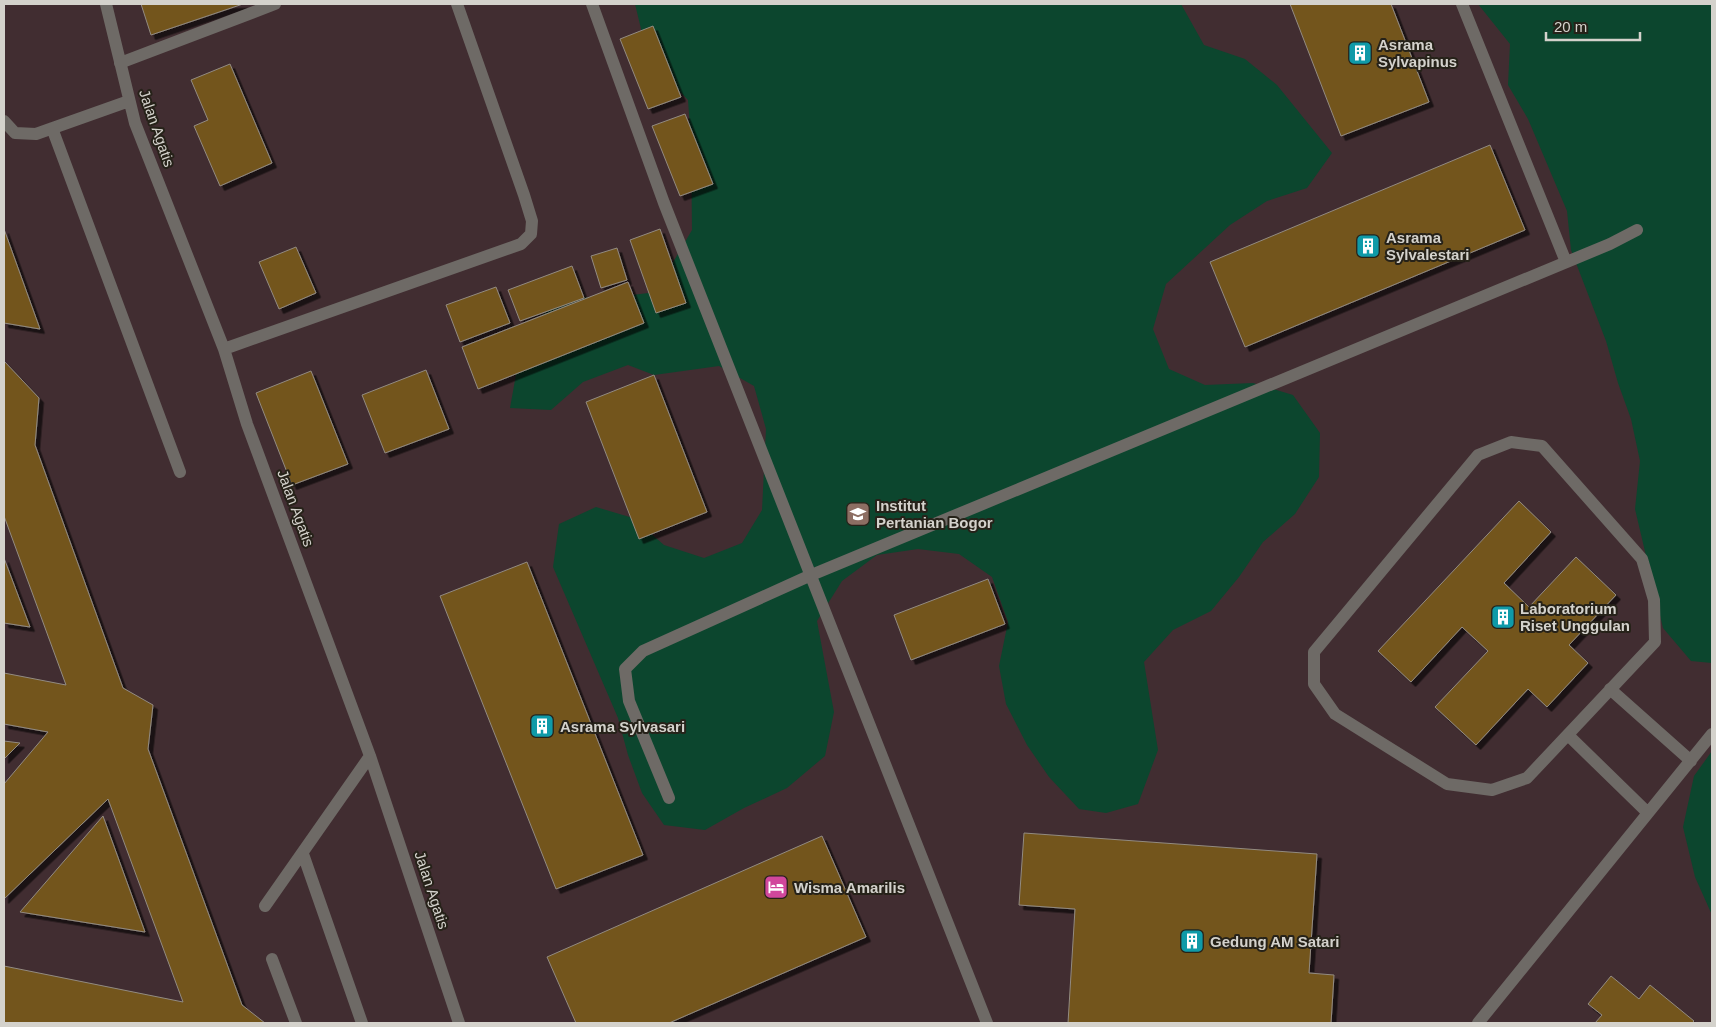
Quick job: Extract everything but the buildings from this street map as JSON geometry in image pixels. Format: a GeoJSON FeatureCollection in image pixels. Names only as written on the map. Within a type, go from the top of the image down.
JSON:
{"type":"FeatureCollection","features":[{"type":"Feature","properties":{"kind":"lane","name":"Jalan Agatis"},"geometry":{"type":"LineString","coordinates":[[106,4],[135,123],[224,349],[246,424],[370,756],[459,1023]]}},
{"type":"Feature","properties":{"kind":"lane"},"geometry":{"type":"LineString","coordinates":[[120,63],[275,4]]}},
{"type":"Feature","properties":{"kind":"lane"},"geometry":{"type":"LineString","coordinates":[[224,349],[521,244],[531,234],[532,220],[524,194],[457,4]]}},
{"type":"Feature","properties":{"kind":"lane"},"geometry":{"type":"LineString","coordinates":[[592,4],[664,203],[809,576],[987,1023]]}},
{"type":"Feature","properties":{"kind":"lane"},"geometry":{"type":"LineString","coordinates":[[1462,4],[1566,262]]}},
{"type":"Feature","properties":{"kind":"lane"},"geometry":{"type":"LineString","coordinates":[[4,121],[15,132],[36,134],[129,101]]}},
{"type":"Feature","properties":{"kind":"lane"},"geometry":{"type":"LineString","coordinates":[[52,128],[180,472]]}},
{"type":"Feature","properties":{"kind":"lane"},"geometry":{"type":"LineString","coordinates":[[668,798],[629,702],[625,669],[643,651],[809,576],[1610,244],[1637,230]]}},
{"type":"Feature","properties":{"kind":"lane"},"geometry":{"type":"LineString","coordinates":[[1511,442],[1542,446],[1642,559],[1654,600],[1655,642],[1610,689],[1527,778],[1492,790],[1447,784],[1335,714],[1314,684],[1314,652],[1478,455],[1511,442]]}},
{"type":"Feature","properties":{"kind":"lane"},"geometry":{"type":"LineString","coordinates":[[1610,689],[1691,760]]}},
{"type":"Feature","properties":{"kind":"lane"},"geometry":{"type":"LineString","coordinates":[[1478,1023],[1712,734]]}},
{"type":"Feature","properties":{"kind":"lane"},"geometry":{"type":"LineString","coordinates":[[1568,735],[1648,812]]}},
{"type":"Feature","properties":{"kind":"lane"},"geometry":{"type":"LineString","coordinates":[[265,906],[370,756]]}},
{"type":"Feature","properties":{"kind":"lane"},"geometry":{"type":"LineString","coordinates":[[302,854],[362,1023]]}},
{"type":"Feature","properties":{"kind":"lane"},"geometry":{"type":"LineString","coordinates":[[272,959],[296,1023]]}},
{"type":"Feature","properties":{"kind":"shaded area","name":"Institut Pertanian Bogor"},"geometry":{"type":"Polygon","coordinates":[[[4,4],[1712,4],[1712,1023],[4,1023],[4,4]]]}},
{"type":"Feature","properties":{"kind":"green space"},"geometry":{"type":"Polygon","coordinates":[[[635,4],[1181,4],[1204,45],[1245,59],[1277,85],[1332,153],[1307,188],[1267,201],[1230,225],[1166,284],[1153,329],[1169,369],[1205,385],[1253,383],[1293,395],[1320,433],[1319,477],[1295,514],[1263,542],[1239,577],[1211,611],[1173,630],[1144,662],[1158,750],[1138,804],[1106,813],[1079,809],[1049,777],[1027,745],[1006,704],[999,666],[1008,622],[992,577],[959,554],[918,549],[877,555],[842,581],[817,621],[834,712],[825,756],[787,788],[744,808],[705,830],[664,825],[642,793],[628,755],[618,718],[553,567],[559,524],[596,507],[633,518],[664,545],[704,558],[742,543],[762,510],[766,429],[754,386],[719,366],[654,375],[628,365],[583,382],[551,410],[510,408],[517,369],[534,320],[571,297],[609,298],[648,293],[672,264],[692,230],[691,142],[688,100],[661,72],[643,37],[635,4]]]}},
{"type":"Feature","properties":{"kind":"green space"},"geometry":{"type":"Polygon","coordinates":[[[1478,4],[1712,4],[1712,663],[1691,661],[1663,628],[1635,509],[1640,461],[1631,419],[1606,341],[1571,250],[1567,211],[1528,119],[1508,85],[1510,44],[1478,4]]]}},
{"type":"Feature","properties":{"kind":"green space"},"geometry":{"type":"Polygon","coordinates":[[[1712,751],[1712,915],[1695,877],[1683,827],[1694,776],[1712,751]]]}},
{"type":"Feature","properties":{"kind":"place","name":"Asrama Sylvapinus"},"geometry":{"type":"Point","coordinates":[1360,53]}},
{"type":"Feature","properties":{"kind":"place","name":"Asrama Sylvalestari"},"geometry":{"type":"Point","coordinates":[1368,246]}},
{"type":"Feature","properties":{"kind":"place","name":"Institut Pertanian Bogor"},"geometry":{"type":"Point","coordinates":[858,514]}},
{"type":"Feature","properties":{"kind":"place","name":"Laboratorium Riset Unggulan"},"geometry":{"type":"Point","coordinates":[1503,617]}},
{"type":"Feature","properties":{"kind":"place","name":"Asrama Sylvasari"},"geometry":{"type":"Point","coordinates":[542,726]}},
{"type":"Feature","properties":{"kind":"place","name":"Wisma Amarilis"},"geometry":{"type":"Point","coordinates":[776,887]}},
{"type":"Feature","properties":{"kind":"place","name":"Gedung AM Satari"},"geometry":{"type":"Point","coordinates":[1192,941]}}]}
